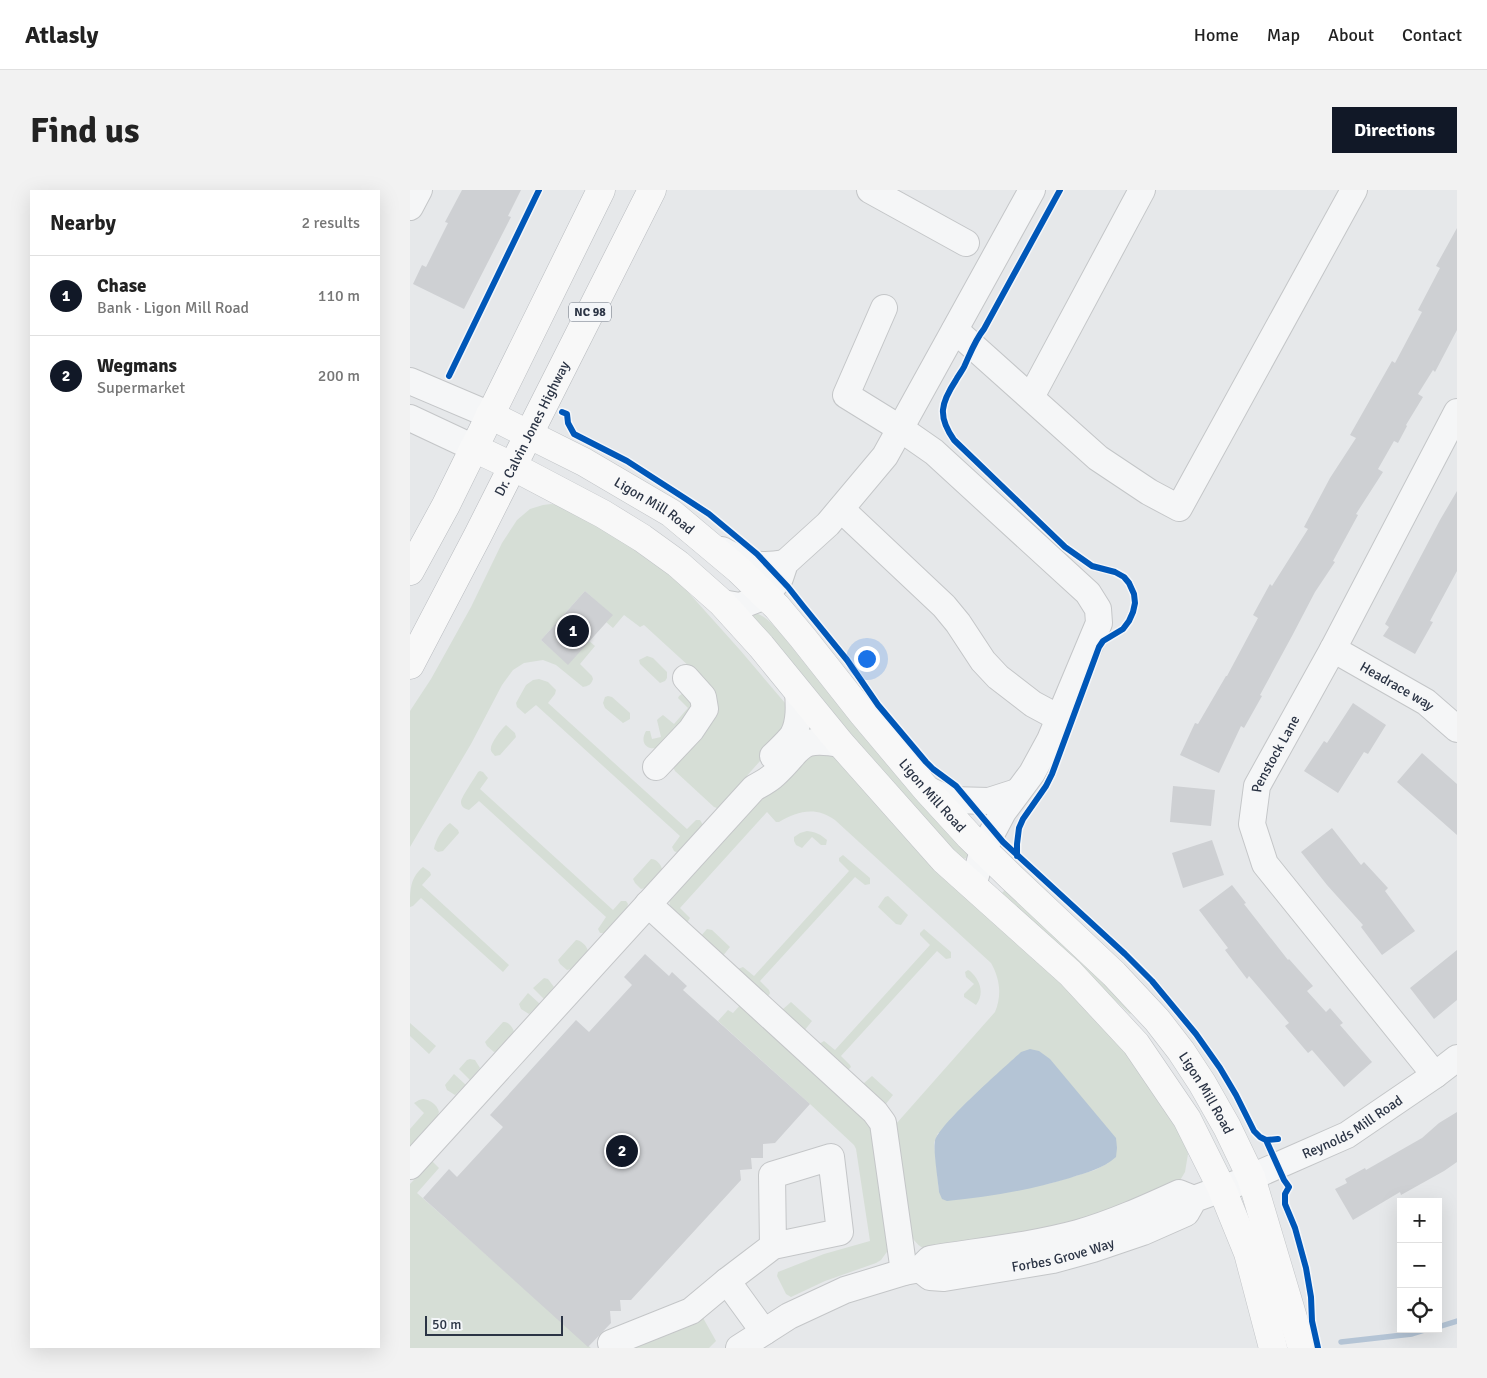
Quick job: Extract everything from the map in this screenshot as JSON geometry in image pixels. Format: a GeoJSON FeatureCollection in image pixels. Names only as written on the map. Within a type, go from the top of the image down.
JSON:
{"type":"FeatureCollection","features":[{"type":"Feature","properties":{"kind":"main road"},"geometry":{"type":"LineString","coordinates":[[410,571],[446,505],[601,190]]}},
{"type":"Feature","properties":{"kind":"main road","name":"Dr. Calvin Jones Highway"},"geometry":{"type":"LineString","coordinates":[[410,665],[478,535],[652,190]]}},
{"type":"Feature","properties":{"kind":"main road","name":"Ligon Mill Road"},"geometry":{"type":"LineString","coordinates":[[490,415],[584,462],[638,492],[671,513],[739,570],[803,638],[926,789],[983,850],[1114,974],[1157,1020],[1181,1051],[1202,1083],[1227,1127],[1248,1253],[1273,1348]]}},
{"type":"Feature","properties":{"kind":"main road","name":"Ligon Mill Road"},"geometry":{"type":"LineString","coordinates":[[474,448],[603,514],[642,538],[678,564],[722,603],[761,646],[841,744],[944,860],[1070,974],[1136,1044],[1187,1118],[1237,1183],[1302,1348]]}},
{"type":"Feature","properties":{"kind":"street"},"geometry":{"type":"LineString","coordinates":[[410,208],[419,190]]}},
{"type":"Feature","properties":{"kind":"street"},"geometry":{"type":"LineString","coordinates":[[870,190],[966,243]]}},
{"type":"Feature","properties":{"kind":"street"},"geometry":{"type":"LineString","coordinates":[[722,603],[740,606],[765,596],[780,578],[785,563],[828,524],[885,456],[1032,190]]}},
{"type":"Feature","properties":{"kind":"street"},"geometry":{"type":"LineString","coordinates":[[1031,397],[1142,190]]}},
{"type":"Feature","properties":{"kind":"street"},"geometry":{"type":"LineString","coordinates":[[955,330],[1098,458],[1149,492],[1179,508],[1354,190]]}},
{"type":"Feature","properties":{"kind":"street"},"geometry":{"type":"LineString","coordinates":[[884,308],[846,395],[934,452],[1088,593],[1098,609],[1099,623],[1050,740],[1032,773],[1003,812],[983,850],[973,886]]}},
{"type":"Feature","properties":{"kind":"street","name":"Ligon Mill Road"},"geometry":{"type":"LineString","coordinates":[[410,381],[490,415]]}},
{"type":"Feature","properties":{"kind":"street","name":"Penstock Lane"},"geometry":{"type":"LineString","coordinates":[[1435,1075],[1265,864],[1252,824],[1257,786],[1333,649],[1457,412]]}},
{"type":"Feature","properties":{"kind":"street","name":"Ligon Mill Road"},"geometry":{"type":"LineString","coordinates":[[410,418],[474,448]]}},
{"type":"Feature","properties":{"kind":"street"},"geometry":{"type":"LineString","coordinates":[[841,509],[944,606],[958,623],[983,662],[998,677],[1034,704],[1059,718]]}},
{"type":"Feature","properties":{"kind":"street"},"geometry":{"type":"LineString","coordinates":[[704,540],[742,561],[756,565],[768,566],[785,563]]}},
{"type":"Feature","properties":{"kind":"street","name":"Headrace way"},"geometry":{"type":"LineString","coordinates":[[1333,649],[1426,702],[1457,729]]}},
{"type":"Feature","properties":{"kind":"street"},"geometry":{"type":"LineString","coordinates":[[656,767],[691,730],[705,709],[703,697],[686,678]]}},
{"type":"Feature","properties":{"kind":"street"},"geometry":{"type":"LineString","coordinates":[[754,788],[763,766],[792,735],[797,725],[799,711],[798,691]]}},
{"type":"Feature","properties":{"kind":"street"},"geometry":{"type":"LineString","coordinates":[[410,1166],[754,788],[774,776],[804,744],[824,741],[841,744]]}},
{"type":"Feature","properties":{"kind":"street"},"geometry":{"type":"LineString","coordinates":[[926,789],[951,800],[988,801],[1017,792]]}},
{"type":"Feature","properties":{"kind":"street"},"geometry":{"type":"LineString","coordinates":[[648,904],[875,1112],[883,1123],[912,1270],[845,1290],[789,1316],[739,1348]]}},
{"type":"Feature","properties":{"kind":"street","name":"Reynolds Mill Road"},"geometry":{"type":"LineString","coordinates":[[1237,1183],[1347,1135],[1457,1058]]}},
{"type":"Feature","properties":{"kind":"street","name":"Forbes Grove Way"},"geometry":{"type":"LineString","coordinates":[[912,1270],[930,1277],[944,1278],[1053,1260],[1143,1232],[1186,1213],[1194,1199],[1237,1183]]}},
{"type":"Feature","properties":{"kind":"street"},"geometry":{"type":"LineString","coordinates":[[611,1344],[690,1311],[773,1246]]}},
{"type":"Feature","properties":{"kind":"street"},"geometry":{"type":"LineString","coordinates":[[727,1281],[764,1332]]}},
{"type":"Feature","properties":{"kind":"shaded area"},"geometry":{"type":"Polygon","coordinates":[[[551,504],[558,505],[596,525],[642,553],[680,583],[785,703],[790,720],[768,752],[722,804],[717,808],[714,807],[675,771],[672,765],[711,718],[691,668],[644,625],[640,627],[624,615],[613,628],[606,622],[612,615],[585,591],[541,640],[568,664],[589,641],[595,646],[580,664],[592,676],[591,683],[583,687],[556,665],[543,660],[524,663],[513,670],[502,685],[471,744],[410,847],[410,711],[431,679],[471,607],[502,543],[517,520],[530,509],[551,504]]]}},
{"type":"Feature","properties":{"kind":"shaded area"},"geometry":{"type":"Polygon","coordinates":[[[757,614],[768,620],[781,634],[879,755],[968,851],[966,858],[963,859],[957,856],[897,794],[753,619],[754,615],[757,614]]]}},
{"type":"Feature","properties":{"kind":"shaded area"},"geometry":{"type":"Polygon","coordinates":[[[647,656],[653,658],[667,672],[665,681],[660,683],[640,664],[639,660],[647,656]]]}},
{"type":"Feature","properties":{"kind":"shaded area"},"geometry":{"type":"Polygon","coordinates":[[[539,679],[548,682],[556,690],[548,703],[687,829],[696,820],[700,820],[703,825],[680,851],[674,851],[672,847],[680,836],[536,705],[525,714],[517,707],[516,703],[526,685],[533,680],[539,679]]]}},
{"type":"Feature","properties":{"kind":"shaded area"},"geometry":{"type":"Polygon","coordinates":[[[683,693],[696,706],[657,748],[649,748],[644,741],[646,731],[650,731],[652,739],[661,737],[657,720],[663,715],[674,724],[688,708],[678,698],[683,693]]]}},
{"type":"Feature","properties":{"kind":"shaded area"},"geometry":{"type":"Polygon","coordinates":[[[605,697],[612,697],[630,713],[630,719],[623,723],[605,708],[603,703],[605,697]]]}},
{"type":"Feature","properties":{"kind":"shaded area"},"geometry":{"type":"Polygon","coordinates":[[[506,725],[515,733],[516,737],[500,755],[495,756],[491,751],[491,746],[506,725]]]}},
{"type":"Feature","properties":{"kind":"shaded area"},"geometry":{"type":"Polygon","coordinates":[[[828,749],[1078,996],[1115,1035],[1181,1134],[1188,1154],[1185,1172],[1179,1182],[1115,1214],[929,1251],[916,1243],[911,1235],[896,1124],[995,1012],[999,999],[999,987],[991,963],[835,820],[821,813],[800,813],[776,822],[767,812],[680,908],[690,918],[687,923],[671,910],[669,903],[670,898],[804,752],[828,749]],[[938,1133],[934,1143],[939,1192],[1048,1184],[1095,1170],[1108,1163],[938,1133]]]}},
{"type":"Feature","properties":{"kind":"shaded area"},"geometry":{"type":"Polygon","coordinates":[[[480,771],[488,778],[480,789],[613,910],[621,901],[626,901],[628,904],[627,908],[605,933],[600,933],[598,929],[606,917],[479,801],[469,810],[462,806],[463,796],[480,771]]]}},
{"type":"Feature","properties":{"kind":"shaded area"},"geometry":{"type":"Polygon","coordinates":[[[450,823],[459,833],[443,851],[438,852],[434,849],[436,842],[442,831],[450,823]]]}},
{"type":"Feature","properties":{"kind":"shaded area"},"geometry":{"type":"Polygon","coordinates":[[[807,831],[822,836],[827,840],[826,845],[821,845],[812,837],[802,848],[796,845],[794,837],[807,831]]]}},
{"type":"Feature","properties":{"kind":"shaded area"},"geometry":{"type":"Polygon","coordinates":[[[843,855],[870,878],[870,884],[865,885],[855,877],[760,981],[769,990],[769,995],[766,996],[738,969],[743,967],[754,976],[849,871],[839,861],[839,858],[843,855]]]}},
{"type":"Feature","properties":{"kind":"shaded area"},"geometry":{"type":"Polygon","coordinates":[[[651,859],[658,862],[662,869],[645,888],[641,889],[633,879],[651,859]]]}},
{"type":"Feature","properties":{"kind":"shaded area"},"geometry":{"type":"Polygon","coordinates":[[[423,867],[431,875],[422,885],[509,965],[503,972],[421,898],[410,907],[413,880],[423,867]]]}},
{"type":"Feature","properties":{"kind":"shaded area"},"geometry":{"type":"Polygon","coordinates":[[[1006,889],[1135,1009],[1130,1014],[1000,895],[1006,889]]]}},
{"type":"Feature","properties":{"kind":"shaded area"},"geometry":{"type":"Polygon","coordinates":[[[888,896],[908,915],[901,925],[896,924],[878,907],[885,897],[888,896]]]}},
{"type":"Feature","properties":{"kind":"shaded area"},"geometry":{"type":"Polygon","coordinates":[[[707,929],[712,930],[730,947],[722,957],[700,937],[707,929]]]}},
{"type":"Feature","properties":{"kind":"shaded area"},"geometry":{"type":"Polygon","coordinates":[[[924,929],[951,952],[951,958],[946,959],[937,951],[841,1056],[851,1067],[847,1071],[819,1044],[824,1041],[835,1050],[930,945],[920,935],[924,929]]]}},
{"type":"Feature","properties":{"kind":"shaded area"},"geometry":{"type":"Polygon","coordinates":[[[576,940],[584,944],[588,951],[571,969],[567,970],[558,960],[576,940]]]}},
{"type":"Feature","properties":{"kind":"shaded area"},"geometry":{"type":"Polygon","coordinates":[[[968,970],[976,978],[981,991],[976,1005],[964,997],[964,994],[974,984],[966,977],[965,972],[968,970]]]}},
{"type":"Feature","properties":{"kind":"shaded area"},"geometry":{"type":"Polygon","coordinates":[[[544,978],[548,979],[554,987],[544,999],[533,988],[544,978]]]}},
{"type":"Feature","properties":{"kind":"shaded area"},"geometry":{"type":"Polygon","coordinates":[[[528,993],[540,1004],[529,1014],[521,1009],[519,1004],[528,993]]]}},
{"type":"Feature","properties":{"kind":"shaded area"},"geometry":{"type":"Polygon","coordinates":[[[791,1002],[812,1021],[804,1031],[782,1010],[791,1002]]]}},
{"type":"Feature","properties":{"kind":"shaded area"},"geometry":{"type":"Polygon","coordinates":[[[742,1003],[870,1119],[889,1249],[881,1260],[876,1263],[825,1281],[791,1297],[786,1294],[777,1276],[778,1272],[824,1254],[870,1241],[856,1149],[810,1104],[718,1021],[728,1010],[733,1013],[742,1003]]]}},
{"type":"Feature","properties":{"kind":"shaded area"},"geometry":{"type":"Polygon","coordinates":[[[503,1022],[507,1022],[514,1032],[494,1052],[485,1042],[503,1022]]]}},
{"type":"Feature","properties":{"kind":"shaded area"},"geometry":{"type":"Polygon","coordinates":[[[410,1023],[436,1046],[429,1054],[410,1036],[410,1023]]]}},
{"type":"Feature","properties":{"kind":"shaded area"},"geometry":{"type":"Polygon","coordinates":[[[470,1059],[475,1060],[480,1068],[470,1080],[459,1069],[470,1059]]]}},
{"type":"Feature","properties":{"kind":"shaded area"},"geometry":{"type":"Polygon","coordinates":[[[454,1074],[466,1085],[455,1095],[447,1090],[445,1085],[454,1074]]]}},
{"type":"Feature","properties":{"kind":"shaded area"},"geometry":{"type":"Polygon","coordinates":[[[872,1076],[893,1095],[885,1105],[863,1084],[872,1076]]]}},
{"type":"Feature","properties":{"kind":"shaded area"},"geometry":{"type":"Polygon","coordinates":[[[423,1099],[433,1103],[439,1112],[437,1117],[410,1146],[410,1129],[424,1113],[414,1103],[423,1099]]]}},
{"type":"Feature","properties":{"kind":"shaded area"},"geometry":{"type":"Polygon","coordinates":[[[432,1161],[439,1168],[417,1193],[591,1348],[410,1348],[410,1184],[432,1161]]]}},
{"type":"Feature","properties":{"kind":"shaded area"},"geometry":{"type":"Polygon","coordinates":[[[702,1316],[716,1341],[709,1348],[634,1348],[702,1316]]]}},
{"type":"Feature","properties":{"kind":"water"},"geometry":{"type":"Polygon","coordinates":[[[1030,1049],[1039,1051],[1050,1059],[1116,1138],[1116,1157],[1106,1165],[1094,1170],[1040,1186],[1009,1193],[947,1201],[942,1199],[939,1192],[935,1151],[935,1141],[939,1133],[959,1110],[987,1083],[1021,1052],[1030,1049]]]}},
{"type":"Feature","properties":{"kind":"building"},"geometry":{"type":"Polygon","coordinates":[[[462,190],[521,190],[508,216],[511,217],[464,309],[413,284],[422,265],[426,267],[448,223],[445,222],[462,190]]]}},
{"type":"Feature","properties":{"kind":"building"},"geometry":{"type":"Polygon","coordinates":[[[1457,228],[1457,330],[1435,372],[1433,370],[1418,394],[1423,397],[1406,425],[1398,443],[1394,441],[1378,469],[1383,472],[1356,514],[1358,515],[1333,561],[1335,562],[1315,592],[1244,728],[1241,726],[1219,773],[1180,755],[1195,723],[1198,724],[1227,676],[1258,618],[1253,615],[1270,584],[1272,586],[1308,529],[1304,527],[1330,478],[1356,438],[1350,435],[1392,361],[1395,363],[1422,312],[1418,310],[1440,268],[1436,266],[1457,228]]]}},
{"type":"Feature","properties":{"kind":"building"},"geometry":{"type":"Polygon","coordinates":[[[1457,491],[1457,571],[1430,621],[1433,622],[1415,654],[1383,636],[1389,627],[1385,624],[1457,491]]]}},
{"type":"Feature","properties":{"kind":"building"},"geometry":{"type":"Polygon","coordinates":[[[585,591],[613,615],[568,665],[541,640],[585,591]]]}},
{"type":"Feature","properties":{"kind":"building"},"geometry":{"type":"Polygon","coordinates":[[[1353,703],[1386,725],[1368,754],[1364,752],[1338,793],[1304,771],[1324,741],[1327,743],[1353,703]]]}},
{"type":"Feature","properties":{"kind":"building"},"geometry":{"type":"Polygon","coordinates":[[[1422,753],[1457,784],[1457,835],[1397,782],[1422,753]]]}},
{"type":"Feature","properties":{"kind":"building"},"geometry":{"type":"Polygon","coordinates":[[[1173,786],[1215,790],[1211,826],[1170,822],[1173,786]]]}},
{"type":"Feature","properties":{"kind":"building"},"geometry":{"type":"Polygon","coordinates":[[[1332,828],[1361,865],[1364,862],[1388,888],[1385,891],[1415,931],[1382,955],[1361,927],[1363,925],[1327,885],[1301,852],[1332,828]]]}},
{"type":"Feature","properties":{"kind":"building"},"geometry":{"type":"Polygon","coordinates":[[[1212,840],[1224,875],[1183,888],[1172,853],[1212,840]]]}},
{"type":"Feature","properties":{"kind":"building"},"geometry":{"type":"Polygon","coordinates":[[[1232,885],[1246,903],[1244,904],[1288,960],[1313,986],[1307,991],[1326,1012],[1330,1008],[1343,1023],[1340,1025],[1372,1062],[1344,1087],[1312,1050],[1308,1053],[1285,1026],[1289,1023],[1249,976],[1247,979],[1225,950],[1228,948],[1199,910],[1232,885]]]}},
{"type":"Feature","properties":{"kind":"building"},"geometry":{"type":"Polygon","coordinates":[[[1457,950],[1457,1000],[1434,1019],[1410,988],[1457,950]]]}},
{"type":"Feature","properties":{"kind":"building"},"geometry":{"type":"Polygon","coordinates":[[[645,954],[669,976],[672,972],[687,986],[683,990],[810,1104],[775,1143],[763,1144],[763,1158],[751,1158],[752,1169],[740,1170],[741,1180],[631,1300],[620,1300],[621,1311],[610,1311],[611,1323],[588,1347],[423,1198],[449,1169],[457,1177],[503,1127],[490,1115],[576,1020],[589,1032],[632,985],[624,977],[645,954]]]}},
{"type":"Feature","properties":{"kind":"building"},"geometry":{"type":"Polygon","coordinates":[[[1457,1112],[1457,1162],[1401,1195],[1400,1192],[1353,1220],[1335,1189],[1347,1183],[1345,1179],[1365,1168],[1366,1170],[1422,1138],[1439,1123],[1457,1112]]]}},
{"type":"Feature","properties":{"kind":"waterway"},"geometry":{"type":"LineString","coordinates":[[1442,1326],[1457,1321]]}},
{"type":"Feature","properties":{"kind":"waterway"},"geometry":{"type":"LineString","coordinates":[[1341,1342],[1415,1333]]}},
{"type":"Feature","properties":{"kind":"cycle path"},"geometry":{"type":"LineString","coordinates":[[449,376],[539,190]]}},
{"type":"Feature","properties":{"kind":"cycle path"},"geometry":{"type":"LineString","coordinates":[[1017,856],[1019,828],[1052,774],[1099,647],[1103,641],[1123,629],[1129,621],[1135,603],[1134,594],[1124,577],[1115,572],[1092,566],[1065,547],[954,440],[945,424],[943,410],[947,396],[963,369],[975,342],[984,329],[1060,190]]}},
{"type":"Feature","properties":{"kind":"cycle path"},"geometry":{"type":"LineString","coordinates":[[562,412],[567,414],[568,423],[574,434],[627,461],[709,514],[757,554],[788,587],[847,660],[878,705],[926,762],[956,786],[1003,842],[1152,981],[1196,1034],[1220,1068],[1254,1131],[1266,1140],[1278,1139]]}},
{"type":"Feature","properties":{"kind":"cycle path"},"geometry":{"type":"LineString","coordinates":[[1266,1140],[1289,1187],[1285,1194],[1285,1204],[1295,1228],[1306,1268],[1311,1297],[1312,1321],[1318,1348]]}},
{"type":"Feature","properties":{"kind":"place","name":"Chase"},"geometry":{"type":"Point","coordinates":[573,631]}},
{"type":"Feature","properties":{"kind":"place","name":"Wegmans"},"geometry":{"type":"Point","coordinates":[622,1151]}}]}
